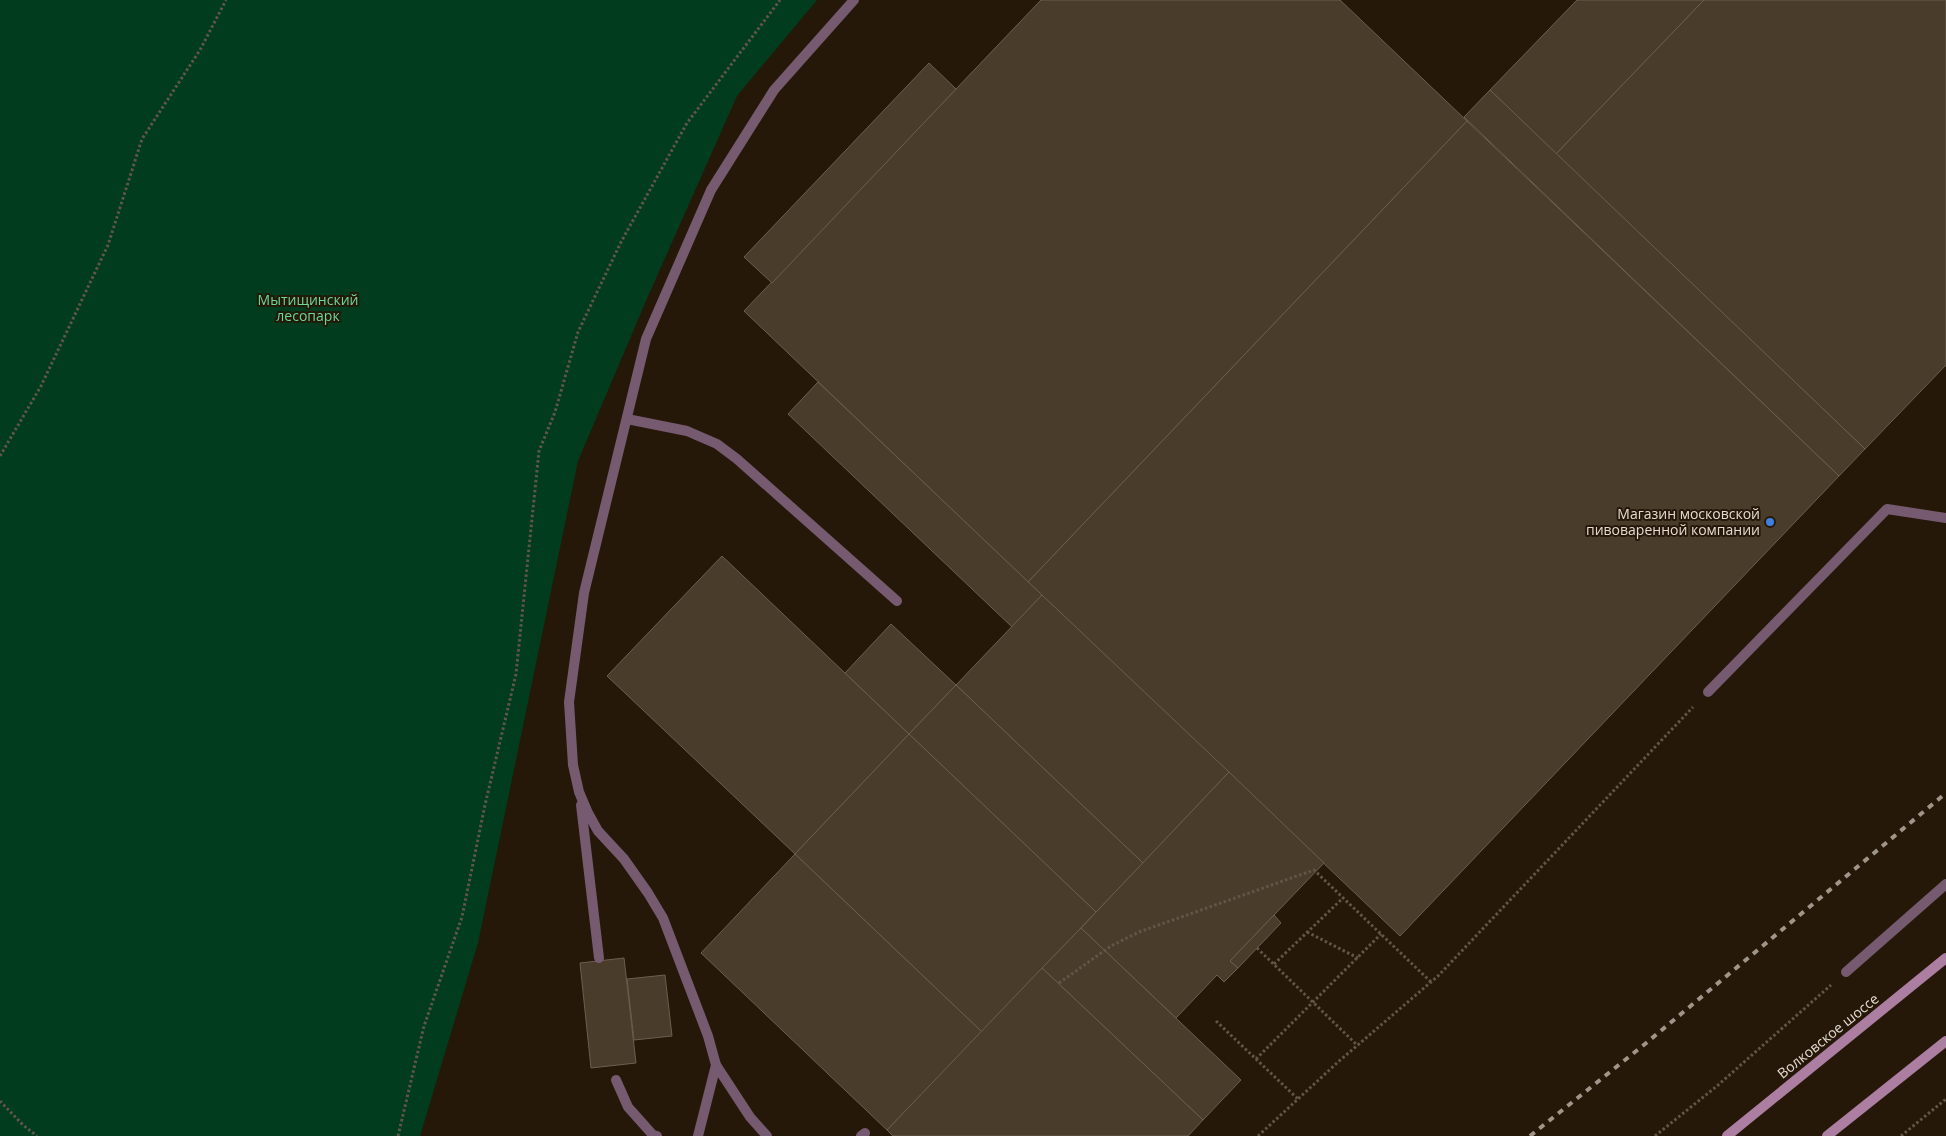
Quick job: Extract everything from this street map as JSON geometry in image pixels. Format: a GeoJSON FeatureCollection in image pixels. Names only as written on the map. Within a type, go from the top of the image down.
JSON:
{"type":"FeatureCollection","features":[{"type":"Feature","properties":{"kind":"main road","name":"Волковское шоссе"},"geometry":{"type":"LineString","coordinates":[[1727,1136],[1946,958]]}},
{"type":"Feature","properties":{"kind":"main road"},"geometry":{"type":"LineString","coordinates":[[1827,1136],[1941,1048],[1946,1042]]}},
{"type":"Feature","properties":{"kind":"lane"},"geometry":{"type":"LineString","coordinates":[[600,958],[579,792],[573,765],[569,702],[584,593],[646,339],[711,190],[774,90],[854,0]]}},
{"type":"Feature","properties":{"kind":"lane"},"geometry":{"type":"LineString","coordinates":[[627,419],[687,431],[717,444],[737,459],[897,601]]}},
{"type":"Feature","properties":{"kind":"lane"},"geometry":{"type":"LineString","coordinates":[[1708,692],[1887,509],[1946,518]]}},
{"type":"Feature","properties":{"kind":"lane"},"geometry":{"type":"LineString","coordinates":[[579,792],[598,831],[624,859],[663,918],[708,1036],[716,1064],[750,1117],[768,1136]]}},
{"type":"Feature","properties":{"kind":"lane"},"geometry":{"type":"LineString","coordinates":[[1846,972],[1946,884]]}},
{"type":"Feature","properties":{"kind":"lane"},"geometry":{"type":"LineString","coordinates":[[698,1136],[716,1064]]}},
{"type":"Feature","properties":{"kind":"lane"},"geometry":{"type":"LineString","coordinates":[[616,1080],[628,1107],[653,1135],[657,1136]]}},
{"type":"Feature","properties":{"kind":"path"},"geometry":{"type":"LineString","coordinates":[[0,456],[41,386],[108,245],[142,139],[200,50],[226,0]]}},
{"type":"Feature","properties":{"kind":"path"},"geometry":{"type":"LineString","coordinates":[[398,1136],[424,1026],[462,917],[485,805],[516,674],[539,451],[555,412],[578,332],[621,242],[687,123],[780,0]]}},
{"type":"Feature","properties":{"kind":"path"},"geometry":{"type":"LineString","coordinates":[[1258,1136],[1431,982],[1708,692]]}},
{"type":"Feature","properties":{"kind":"path"},"geometry":{"type":"LineString","coordinates":[[1059,983],[1112,946],[1139,932],[1314,870],[1431,982]]}},
{"type":"Feature","properties":{"kind":"path"},"geometry":{"type":"LineString","coordinates":[[1274,964],[1343,898]]}},
{"type":"Feature","properties":{"kind":"path"},"geometry":{"type":"LineString","coordinates":[[1307,932],[1358,958]]}},
{"type":"Feature","properties":{"kind":"path"},"geometry":{"type":"LineString","coordinates":[[1256,1059],[1381,934]]}},
{"type":"Feature","properties":{"kind":"path"},"geometry":{"type":"LineString","coordinates":[[1257,948],[1358,1045]]}},
{"type":"Feature","properties":{"kind":"path"},"geometry":{"type":"LineString","coordinates":[[1655,1136],[1717,1086],[1846,972]]}},
{"type":"Feature","properties":{"kind":"path"},"geometry":{"type":"LineString","coordinates":[[1216,1022],[1298,1099]]}},
{"type":"Feature","properties":{"kind":"path"},"geometry":{"type":"LineString","coordinates":[[1901,1136],[1946,1099]]}},
{"type":"Feature","properties":{"kind":"path"},"geometry":{"type":"LineString","coordinates":[[0,1101],[23,1125],[37,1136]]}},
{"type":"Feature","properties":{"kind":"green space","name":"Мытищинский лесопарк"},"geometry":{"type":"Polygon","coordinates":[[[0,0],[817,0],[737,96],[646,301],[578,461],[478,943],[420,1136],[0,1136],[0,0]]]}},
{"type":"Feature","properties":{"kind":"building"},"geometry":{"type":"Polygon","coordinates":[[[1041,0],[1340,0],[1467,121],[1028,582],[744,311],[1041,0]]]}},
{"type":"Feature","properties":{"kind":"building"},"geometry":{"type":"Polygon","coordinates":[[[1577,0],[1704,0],[1556,154],[1490,90],[1577,0]]]}},
{"type":"Feature","properties":{"kind":"building"},"geometry":{"type":"Polygon","coordinates":[[[1704,0],[1946,0],[1946,365],[1865,449],[1556,154],[1704,0]]]}},
{"type":"Feature","properties":{"kind":"building"},"geometry":{"type":"Polygon","coordinates":[[[929,63],[956,89],[772,283],[744,257],[929,63]]]}},
{"type":"Feature","properties":{"kind":"building"},"geometry":{"type":"Polygon","coordinates":[[[1490,90],[1865,449],[1839,476],[1464,117],[1490,90]]]}},
{"type":"Feature","properties":{"kind":"building"},"geometry":{"type":"Polygon","coordinates":[[[1467,121],[1839,476],[1400,936],[1028,582],[1467,121]]]}},
{"type":"Feature","properties":{"kind":"building"},"geometry":{"type":"Polygon","coordinates":[[[818,382],[1042,595],[1012,627],[788,414],[818,382]]]}},
{"type":"Feature","properties":{"kind":"building"},"geometry":{"type":"Polygon","coordinates":[[[722,556],[909,734],[795,854],[607,676],[722,556]]]}},
{"type":"Feature","properties":{"kind":"building"},"geometry":{"type":"Polygon","coordinates":[[[1042,595],[1229,772],[1143,863],[956,685],[1042,595]]]}},
{"type":"Feature","properties":{"kind":"building"},"geometry":{"type":"Polygon","coordinates":[[[891,624],[956,685],[909,734],[845,673],[891,624]]]}},
{"type":"Feature","properties":{"kind":"building"},"geometry":{"type":"Polygon","coordinates":[[[956,685],[1143,863],[1096,912],[909,734],[956,685]]]}},
{"type":"Feature","properties":{"kind":"building"},"geometry":{"type":"Polygon","coordinates":[[[909,734],[1096,912],[982,1032],[795,854],[909,734]]]}},
{"type":"Feature","properties":{"kind":"building"},"geometry":{"type":"Polygon","coordinates":[[[1229,772],[1324,863],[1230,961],[1238,968],[1224,982],[1217,975],[1176,1018],[1081,928],[1229,772]]]}},
{"type":"Feature","properties":{"kind":"building"},"geometry":{"type":"Polygon","coordinates":[[[795,854],[982,1032],[887,1130],[701,953],[795,854]]]}},
{"type":"Feature","properties":{"kind":"building"},"geometry":{"type":"Polygon","coordinates":[[[1274,915],[1281,923],[1238,968],[1230,961],[1274,915]]]}},
{"type":"Feature","properties":{"kind":"building"},"geometry":{"type":"Polygon","coordinates":[[[1081,928],[1241,1080],[1203,1120],[1042,968],[1081,928]]]}},
{"type":"Feature","properties":{"kind":"building"},"geometry":{"type":"Polygon","coordinates":[[[624,958],[636,1063],[591,1068],[580,963],[624,958]]]}},
{"type":"Feature","properties":{"kind":"building"},"geometry":{"type":"Polygon","coordinates":[[[1042,968],[1203,1120],[1188,1136],[893,1136],[887,1130],[1042,968]]]}},
{"type":"Feature","properties":{"kind":"building"},"geometry":{"type":"Polygon","coordinates":[[[665,975],[672,1036],[634,1040],[627,979],[665,975]]]}},
{"type":"Feature","properties":{"kind":"railway"},"geometry":{"type":"LineString","coordinates":[[1530,1136],[1645,1044],[1946,793]]}},
{"type":"Feature","properties":{"kind":"place","name":"Магазин московской пивоваренной компании"},"geometry":{"type":"Point","coordinates":[1770,522]}}]}
